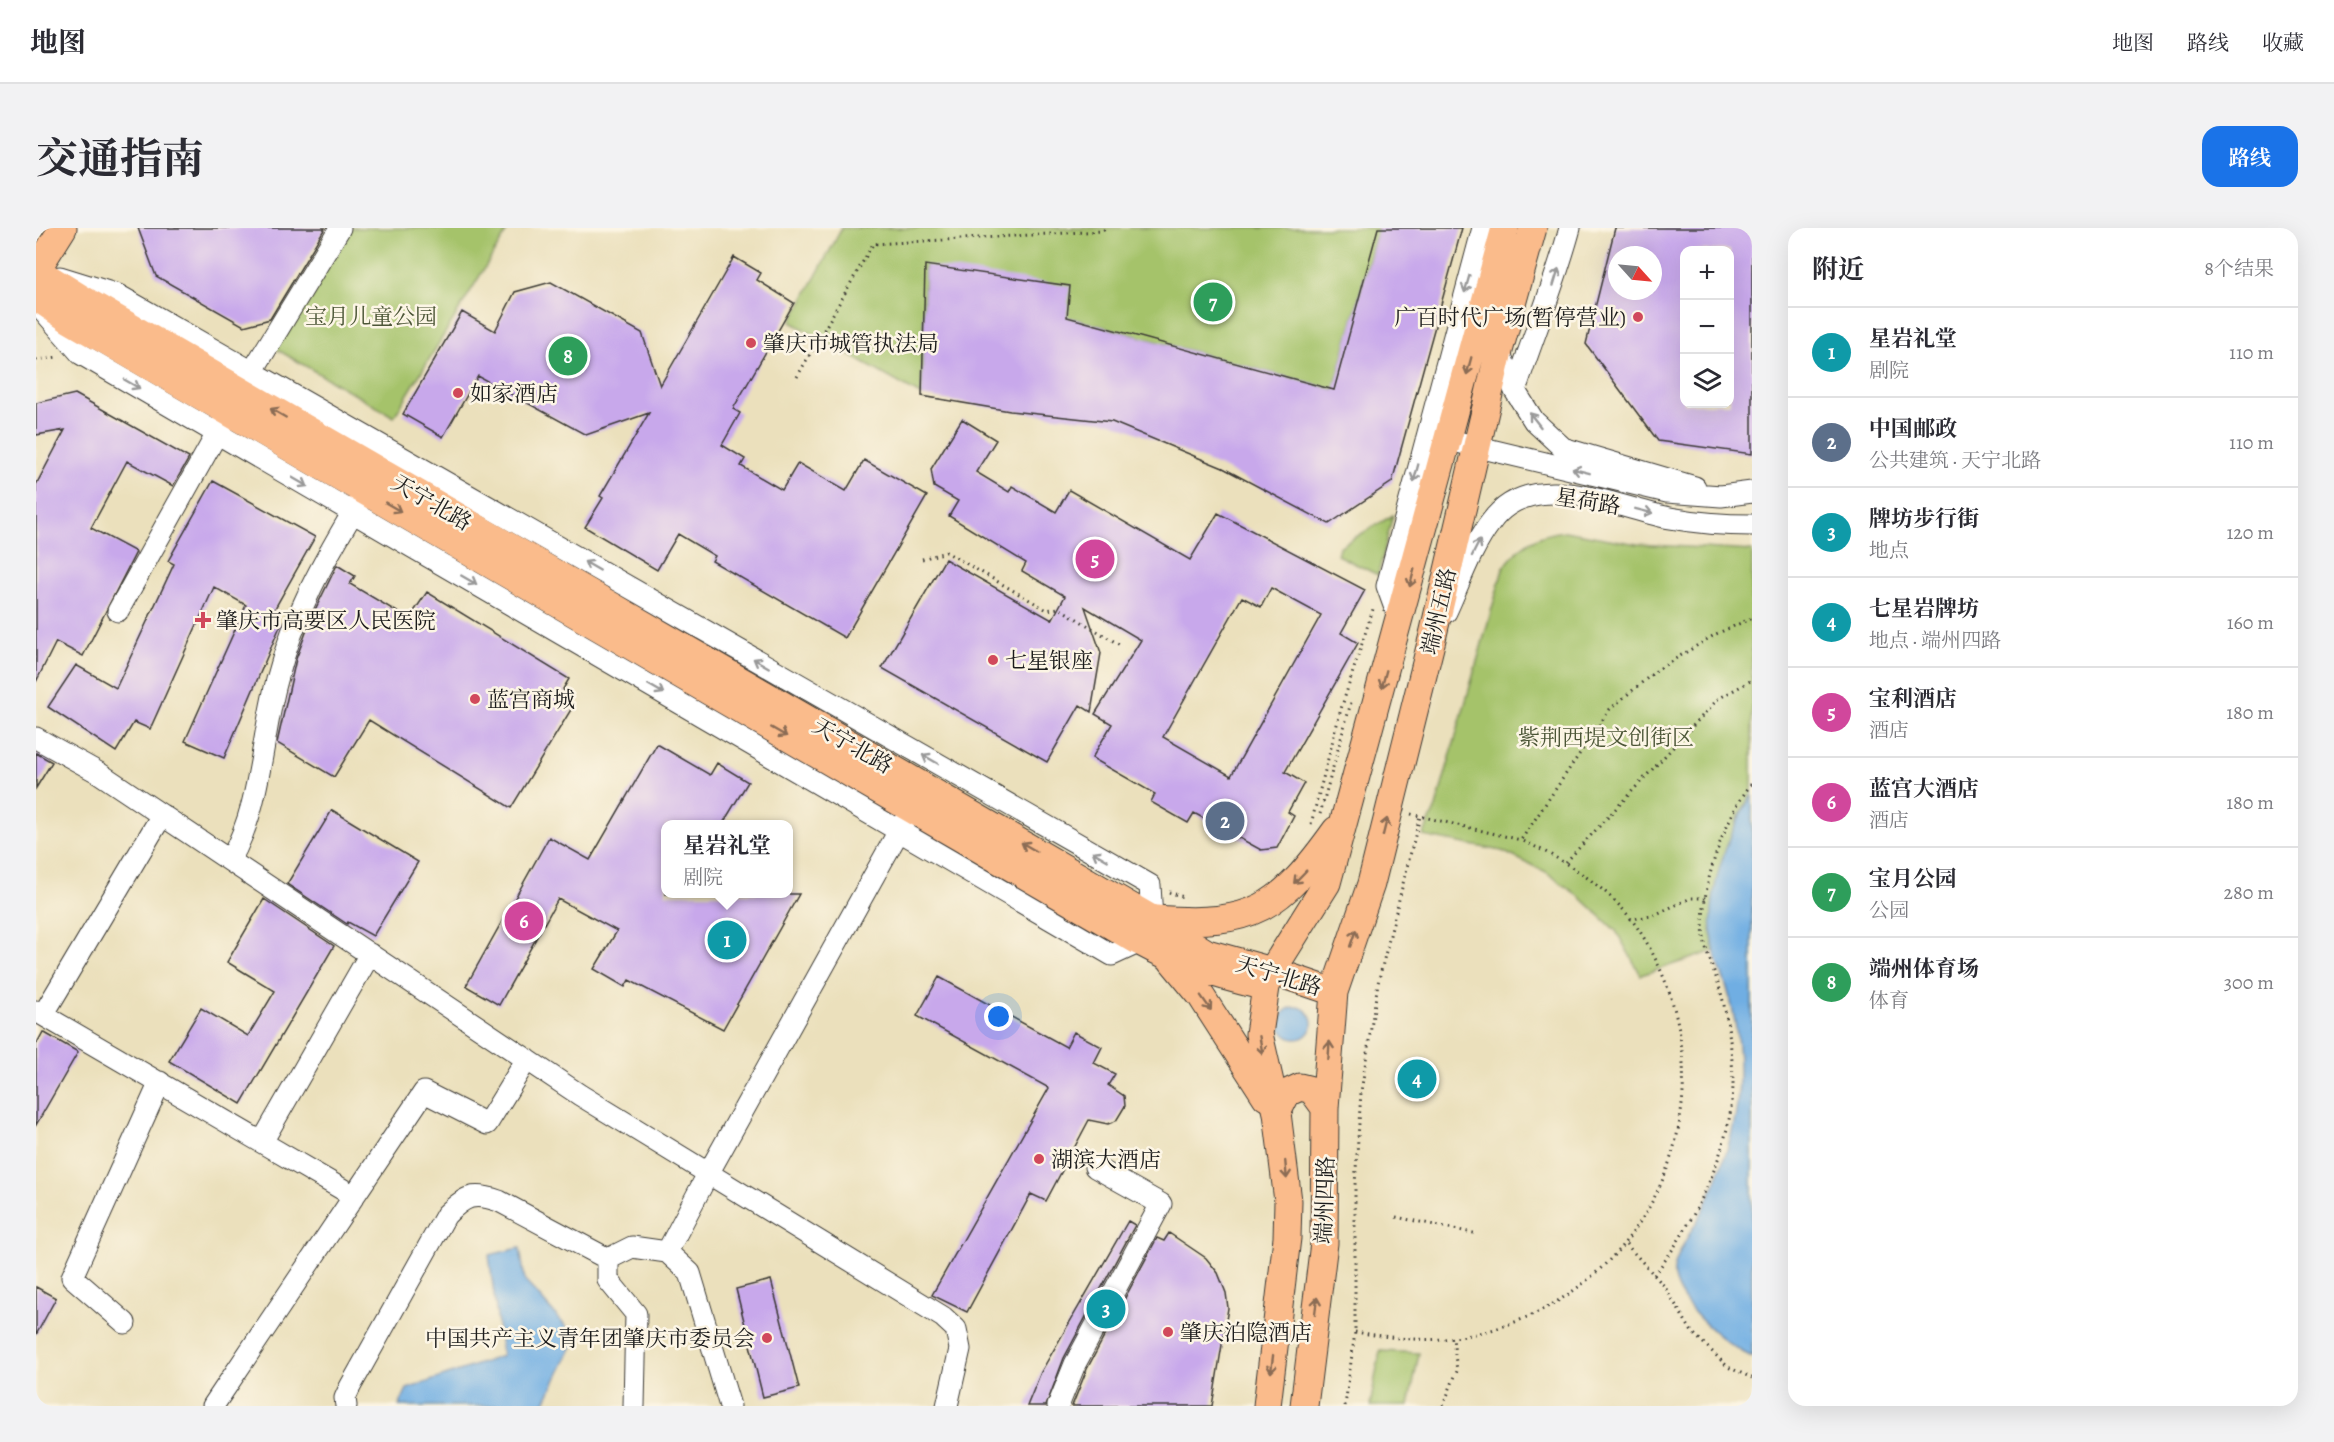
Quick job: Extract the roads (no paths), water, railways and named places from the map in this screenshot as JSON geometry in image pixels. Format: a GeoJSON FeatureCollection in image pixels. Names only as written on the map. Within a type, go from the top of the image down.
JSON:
{"type":"FeatureCollection","features":[{"type":"Feature","properties":{"kind":"main road"},"geometry":{"type":"LineString","coordinates":[[36,270],[63,228]]}},
{"type":"Feature","properties":{"kind":"main road","name":"端州五路"},"geometry":{"type":"LineString","coordinates":[[1269,979],[1328,883],[1505,228]]}},
{"type":"Feature","properties":{"kind":"main road","name":"端州五路"},"geometry":{"type":"LineString","coordinates":[[1334,992],[1371,884],[1432,639],[1499,351],[1533,228]]}},
{"type":"Feature","properties":{"kind":"main road","name":"天宁北路"},"geometry":{"type":"LineString","coordinates":[[36,270],[365,491]]}},
{"type":"Feature","properties":{"kind":"main road","name":"天宁北路"},"geometry":{"type":"LineString","coordinates":[[36,297],[223,423],[365,491],[643,638],[1146,930],[1169,958],[1214,975],[1269,979],[1334,992]]}},
{"type":"Feature","properties":{"kind":"main road","name":"天宁北路"},"geometry":{"type":"LineString","coordinates":[[643,638],[905,820],[1146,930],[1207,952],[1269,979]]}},
{"type":"Feature","properties":{"kind":"main road"},"geometry":{"type":"LineString","coordinates":[[1146,930],[1222,921],[1247,914],[1271,903],[1305,874],[1348,814]]}},
{"type":"Feature","properties":{"kind":"main road"},"geometry":{"type":"LineString","coordinates":[[1169,958],[1201,996],[1277,1113]]}},
{"type":"Feature","properties":{"kind":"main road","name":"端州四路"},"geometry":{"type":"LineString","coordinates":[[1266,1406],[1287,1238],[1286,1173],[1277,1113],[1259,1034],[1269,979]]}},
{"type":"Feature","properties":{"kind":"main road","name":"端州四路"},"geometry":{"type":"LineString","coordinates":[[1304,1406],[1324,1243],[1325,1108],[1334,992]]}},
{"type":"Feature","properties":{"kind":"main road"},"geometry":{"type":"LineString","coordinates":[[1277,1113],[1287,1093],[1300,1087],[1312,1090],[1325,1108]]}},
{"type":"Feature","properties":{"kind":"street"},"geometry":{"type":"LineString","coordinates":[[252,372],[340,228]]}},
{"type":"Feature","properties":{"kind":"street"},"geometry":{"type":"LineString","coordinates":[[1400,622],[1387,586],[1483,228]]}},
{"type":"Feature","properties":{"kind":"street"},"geometry":{"type":"LineString","coordinates":[[1515,391],[1540,314],[1554,284],[1570,228]]}},
{"type":"Feature","properties":{"kind":"street"},"geometry":{"type":"LineString","coordinates":[[36,270],[118,295],[252,372],[643,638]]}},
{"type":"Feature","properties":{"kind":"street"},"geometry":{"type":"LineString","coordinates":[[36,302],[81,354],[223,423],[118,611]]}},
{"type":"Feature","properties":{"kind":"street"},"geometry":{"type":"LineString","coordinates":[[1499,351],[1515,391],[1534,421],[1563,448],[1586,457],[1665,476],[1721,496]]}},
{"type":"Feature","properties":{"kind":"street","name":"星荷路"},"geometry":{"type":"LineString","coordinates":[[1449,440],[1666,492],[1721,496],[1752,492]]}},
{"type":"Feature","properties":{"kind":"street"},"geometry":{"type":"LineString","coordinates":[[230,860],[245,835],[276,682],[291,630],[313,579],[365,491],[643,638],[1150,885],[1146,930]]}},
{"type":"Feature","properties":{"kind":"street","name":"星荷路"},"geometry":{"type":"LineString","coordinates":[[1432,639],[1474,550],[1491,520],[1513,501],[1540,494],[1568,493],[1669,517],[1715,525],[1752,525]]}},
{"type":"Feature","properties":{"kind":"street"},"geometry":{"type":"LineString","coordinates":[[36,738],[99,773],[580,1095],[943,1317],[956,1329],[960,1349],[947,1406]]}},
{"type":"Feature","properties":{"kind":"street"},"geometry":{"type":"LineString","coordinates":[[162,815],[39,1013],[354,1196]]}},
{"type":"Feature","properties":{"kind":"street"},"geometry":{"type":"LineString","coordinates":[[667,1252],[709,1172],[905,820]]}},
{"type":"Feature","properties":{"kind":"street"},"geometry":{"type":"LineString","coordinates":[[262,1142],[370,954]]}},
{"type":"Feature","properties":{"kind":"street"},"geometry":{"type":"LineString","coordinates":[[213,1406],[424,1092],[487,1124],[527,1059]]}},
{"type":"Feature","properties":{"kind":"street"},"geometry":{"type":"LineString","coordinates":[[125,1323],[72,1277],[160,1082]]}},
{"type":"Feature","properties":{"kind":"street"},"geometry":{"type":"LineString","coordinates":[[1058,1406],[1076,1364],[1161,1204],[1095,1167]]}},
{"type":"Feature","properties":{"kind":"street"},"geometry":{"type":"LineString","coordinates":[[346,1406],[345,1398],[350,1387],[446,1215],[461,1200],[480,1194],[499,1201],[608,1258]]}},
{"type":"Feature","properties":{"kind":"street"},"geometry":{"type":"LineString","coordinates":[[608,1258],[632,1247],[667,1252],[690,1273],[730,1406]]}},
{"type":"Feature","properties":{"kind":"street"},"geometry":{"type":"LineString","coordinates":[[608,1258],[608,1280],[636,1314],[634,1406]]}},
{"type":"Feature","properties":{"kind":"water"},"geometry":{"type":"Polygon","coordinates":[[[1752,794],[1752,1357],[1730,1344],[1694,1313],[1678,1289],[1674,1269],[1676,1260],[1704,1209],[1717,1177],[1735,1117],[1739,1076],[1738,1046],[1731,1002],[1714,949],[1712,909],[1726,848],[1752,794]]]}},
{"type":"Feature","properties":{"kind":"water"},"geometry":{"type":"Polygon","coordinates":[[[1296,1007],[1308,1011],[1312,1023],[1308,1035],[1296,1039],[1284,1035],[1280,1023],[1284,1011],[1296,1007]]]}},
{"type":"Feature","properties":{"kind":"water"},"geometry":{"type":"Polygon","coordinates":[[[520,1248],[525,1281],[576,1338],[543,1406],[399,1406],[407,1389],[502,1356],[489,1255],[520,1248]]]}},
{"type":"Feature","properties":{"kind":"place","name":"宝月公园"},"geometry":{"type":"Point","coordinates":[1213,302]}},
{"type":"Feature","properties":{"kind":"place","name":"广百时代广场(暂停营业)"},"geometry":{"type":"Point","coordinates":[1638,317]}},
{"type":"Feature","properties":{"kind":"place","name":"肇庆市城管执法局"},"geometry":{"type":"Point","coordinates":[751,343]}},
{"type":"Feature","properties":{"kind":"place","name":"端州体育场"},"geometry":{"type":"Point","coordinates":[568,356]}},
{"type":"Feature","properties":{"kind":"place","name":"如家酒店"},"geometry":{"type":"Point","coordinates":[458,393]}},
{"type":"Feature","properties":{"kind":"place","name":"宝利酒店"},"geometry":{"type":"Point","coordinates":[1095,559]}},
{"type":"Feature","properties":{"kind":"place","name":"肇庆市高要区人民医院"},"geometry":{"type":"Point","coordinates":[203,620]}},
{"type":"Feature","properties":{"kind":"place","name":"七星银座"},"geometry":{"type":"Point","coordinates":[993,660]}},
{"type":"Feature","properties":{"kind":"place","name":"蓝宫商城"},"geometry":{"type":"Point","coordinates":[475,699]}},
{"type":"Feature","properties":{"kind":"place","name":"中国邮政"},"geometry":{"type":"Point","coordinates":[1225,821]}},
{"type":"Feature","properties":{"kind":"place","name":"蓝宫大酒店"},"geometry":{"type":"Point","coordinates":[524,921]}},
{"type":"Feature","properties":{"kind":"place","name":"星岩礼堂"},"geometry":{"type":"Point","coordinates":[727,940]}},
{"type":"Feature","properties":{"kind":"place","name":"七星岩牌坊"},"geometry":{"type":"Point","coordinates":[1417,1079]}},
{"type":"Feature","properties":{"kind":"place","name":"湖滨大酒店"},"geometry":{"type":"Point","coordinates":[1039,1159]}},
{"type":"Feature","properties":{"kind":"place","name":"牌坊步行街"},"geometry":{"type":"Point","coordinates":[1106,1309]}},
{"type":"Feature","properties":{"kind":"place","name":"肇庆泊隐酒店"},"geometry":{"type":"Point","coordinates":[1168,1332]}},
{"type":"Feature","properties":{"kind":"place","name":"中国共产主义青年团肇庆市委员会"},"geometry":{"type":"Point","coordinates":[767,1338]}},
{"type":"Feature","properties":{"kind":"park label","name":"宝月儿童公园"},"geometry":{"type":"Point","coordinates":[371,316]}},
{"type":"Feature","properties":{"kind":"park label","name":"紫荆西堤文创街区"},"geometry":{"type":"Point","coordinates":[1606,737]}}]}
